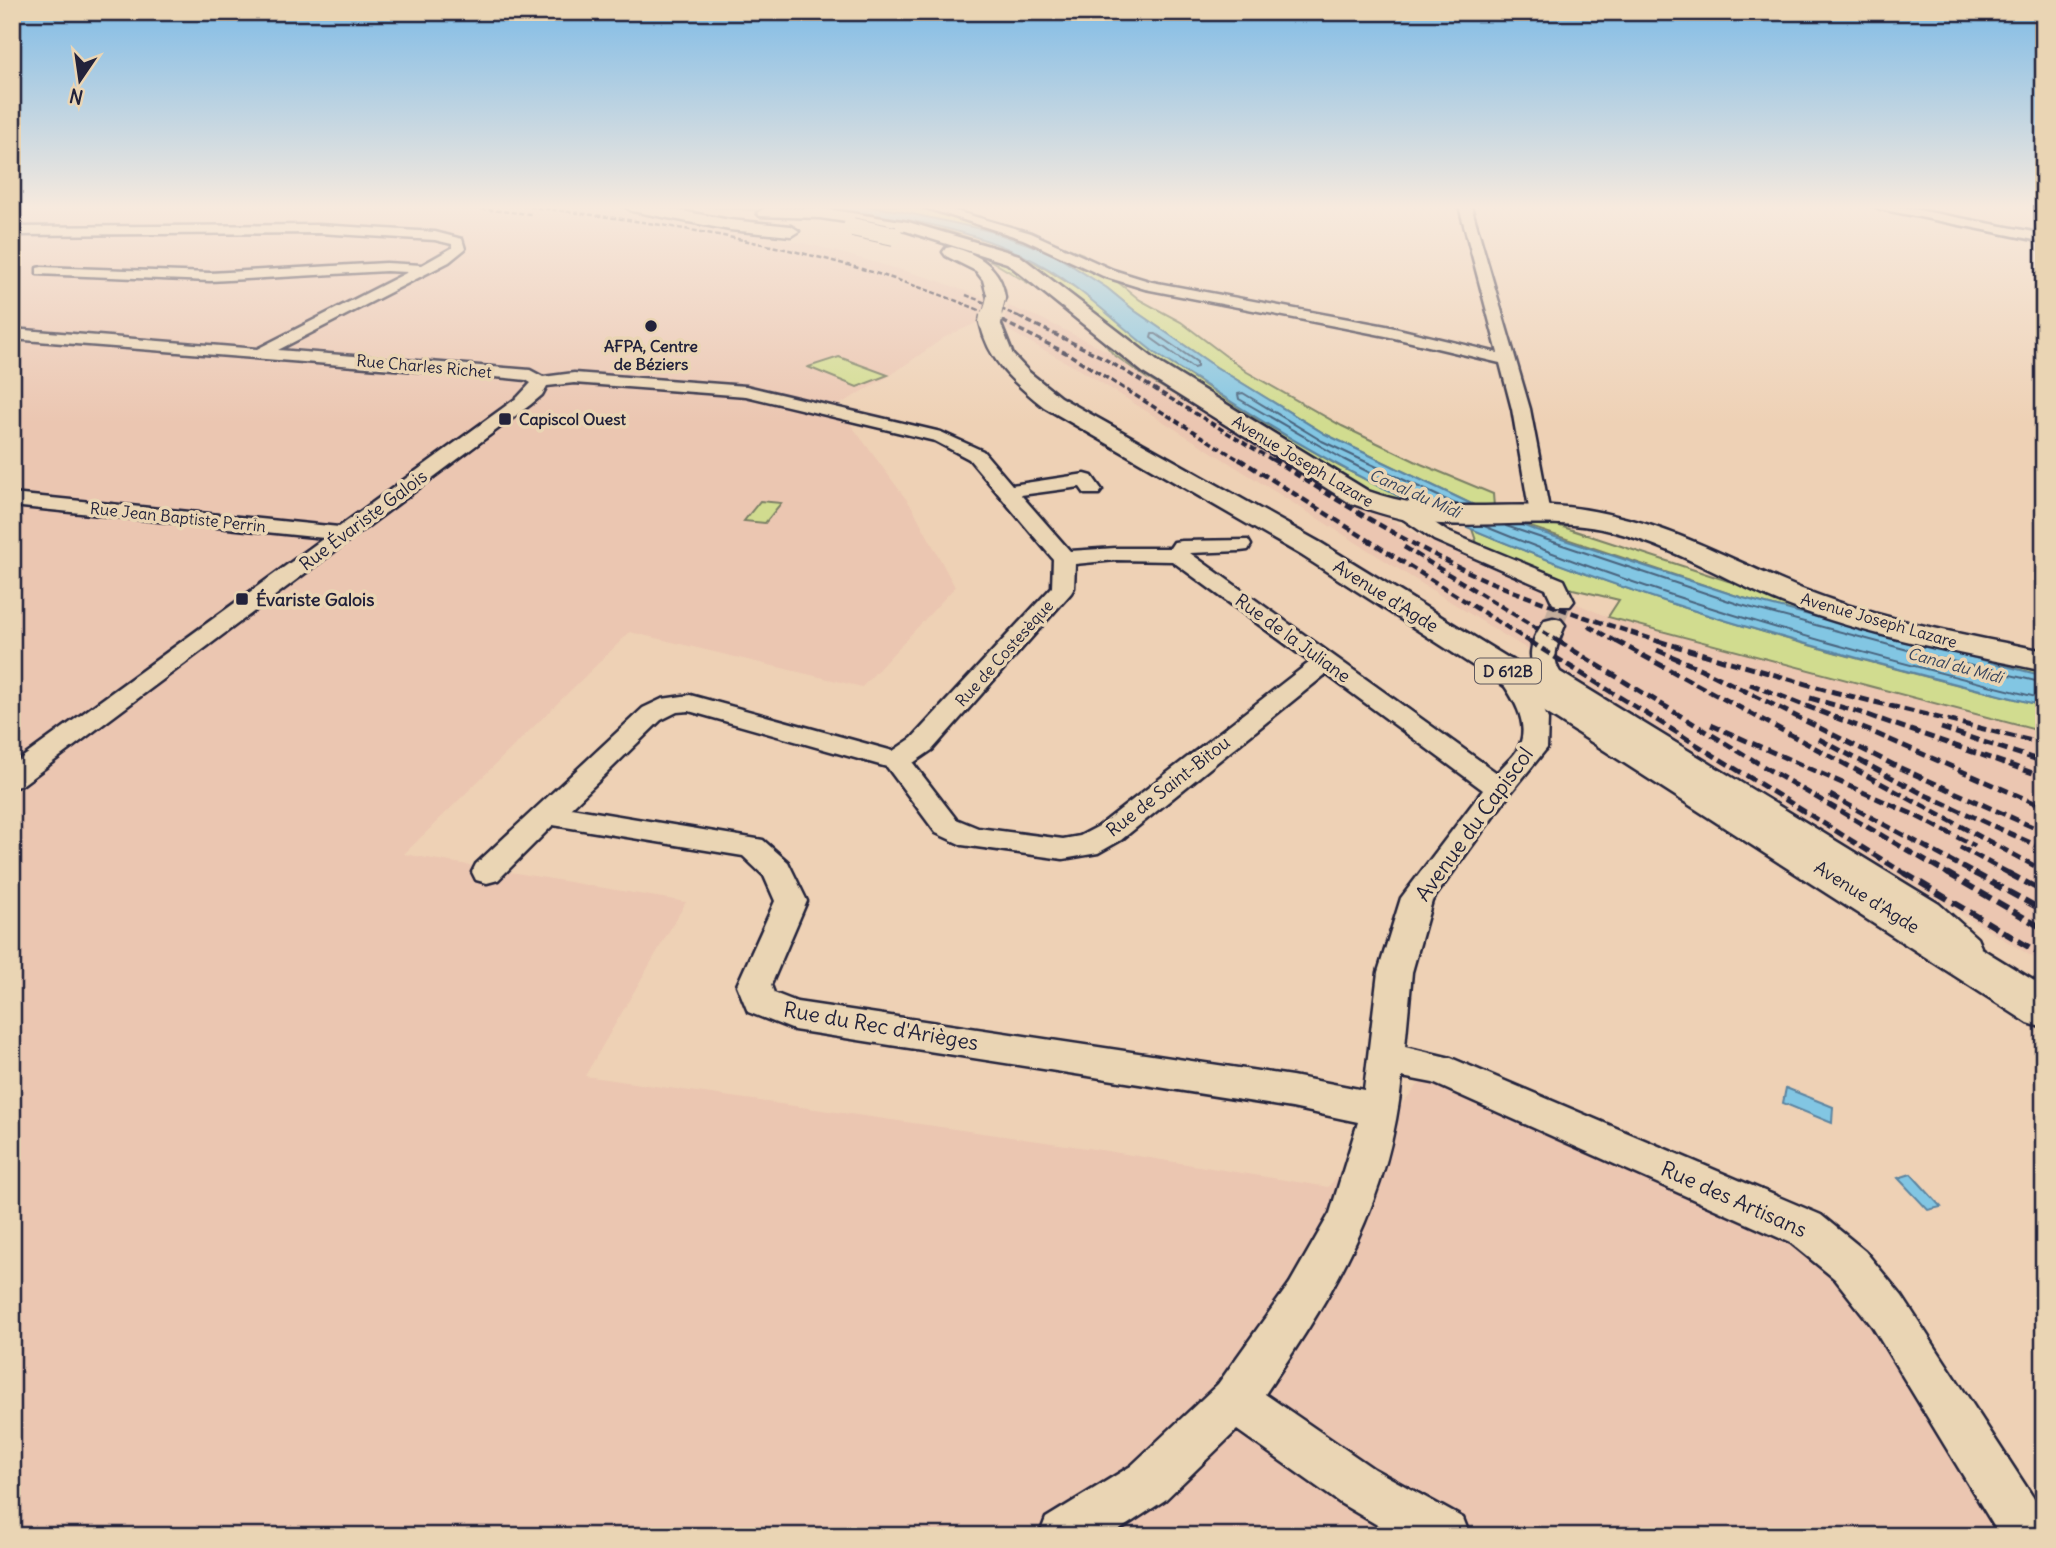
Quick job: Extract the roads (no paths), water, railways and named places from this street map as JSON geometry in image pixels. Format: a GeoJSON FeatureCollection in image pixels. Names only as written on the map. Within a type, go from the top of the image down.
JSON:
{"type":"FeatureCollection","features":[{"type":"Feature","properties":{"kind":"main road","name":"Avenue d'Agde"},"geometry":{"type":"LineString","coordinates":[[992,278],[993,338],[1000,355],[1018,375],[1052,402],[1311,549],[2044,1010]]}},
{"type":"Feature","properties":{"kind":"main road","name":"Avenue Joseph Lazare"},"geometry":{"type":"LineString","coordinates":[[1037,278],[1153,369],[1359,498],[1383,508],[1421,516],[1531,514],[1591,519],[1647,532],[1705,554],[1816,605],[1917,634],[2044,661]]}},
{"type":"Feature","properties":{"kind":"street"},"geometry":{"type":"LineString","coordinates":[[260,353],[405,278]]}},
{"type":"Feature","properties":{"kind":"street"},"geometry":{"type":"LineString","coordinates":[[1125,278],[1150,286],[1385,331],[1506,360]]}},
{"type":"Feature","properties":{"kind":"street"},"geometry":{"type":"LineString","coordinates":[[1484,278],[1521,409],[1531,514]]}},
{"type":"Feature","properties":{"kind":"street","name":"Rue Charles Richet"},"geometry":{"type":"LineString","coordinates":[[12,334],[530,375],[540,382],[573,378],[746,391],[941,438],[960,445],[976,455],[1009,491]]}},
{"type":"Feature","properties":{"kind":"street","name":"Rue Évariste Galois"},"geometry":{"type":"LineString","coordinates":[[12,779],[524,401],[536,391],[540,382]]}},
{"type":"Feature","properties":{"kind":"street"},"geometry":{"type":"LineString","coordinates":[[1009,491],[1084,480],[1092,490]]}},
{"type":"Feature","properties":{"kind":"street"},"geometry":{"type":"LineString","coordinates":[[1009,491],[1064,558],[1116,554],[1177,555],[1182,547],[1240,545]]}},
{"type":"Feature","properties":{"kind":"street","name":"Rue Jean Baptiste Perrin"},"geometry":{"type":"LineString","coordinates":[[12,500],[344,534]]}},
{"type":"Feature","properties":{"kind":"street"},"geometry":{"type":"LineString","coordinates":[[1421,516],[1441,536],[1557,603],[1540,660],[1551,677],[1928,912],[2003,983]]}},
{"type":"Feature","properties":{"kind":"street","name":"Rue de la Juliane"},"geometry":{"type":"LineString","coordinates":[[1177,555],[1499,788]]}},
{"type":"Feature","properties":{"kind":"street","name":"Rue de Costesèque"},"geometry":{"type":"LineString","coordinates":[[897,761],[922,744],[1063,588],[1064,558]]}},
{"type":"Feature","properties":{"kind":"street","name":"Rue de Saint-Bitou"},"geometry":{"type":"LineString","coordinates":[[897,761],[946,826],[973,838],[1063,849],[1087,846],[1110,833],[1326,662]]}},
{"type":"Feature","properties":{"kind":"street","name":"Avenue du Capiscol"},"geometry":{"type":"LineString","coordinates":[[1078,1530],[1148,1483],[1234,1400],[1306,1298],[1348,1219],[1380,1110],[1395,972],[1417,898],[1499,788],[1533,748],[1535,719],[1522,691],[1505,669]]}},
{"type":"Feature","properties":{"kind":"street"},"geometry":{"type":"LineString","coordinates":[[487,872],[550,815],[652,714],[671,705],[690,703],[897,761]]}},
{"type":"Feature","properties":{"kind":"street","name":"Rue du Rec d'Arièges"},"geometry":{"type":"LineString","coordinates":[[550,815],[752,847],[777,870],[791,901],[754,985],[760,1002],[794,1016],[1292,1092],[1380,1110]]}},
{"type":"Feature","properties":{"kind":"street","name":"Rue des Artisans"},"geometry":{"type":"LineString","coordinates":[[1386,1059],[1438,1069],[1806,1228],[1850,1265],[1887,1311],[2029,1536]]}},
{"type":"Feature","properties":{"kind":"street"},"geometry":{"type":"LineString","coordinates":[[1234,1400],[1357,1486],[1445,1536]]}},
{"type":"Feature","properties":{"kind":"water","name":"Canal du Midi"},"geometry":{"type":"Polygon","coordinates":[[[1063,278],[1092,278],[1216,367],[1325,434],[1484,510],[1537,531],[1743,598],[2044,676],[2044,706],[1874,663],[1705,614],[1621,587],[1458,523],[1378,486],[1244,410],[1161,357],[1063,278]]]}},
{"type":"Feature","properties":{"kind":"water"},"geometry":{"type":"Polygon","coordinates":[[[1786,1088],[1833,1107],[1832,1123],[1783,1103],[1786,1088]]]}},
{"type":"Feature","properties":{"kind":"water"},"geometry":{"type":"Polygon","coordinates":[[[1911,1174],[1941,1207],[1928,1210],[1898,1178],[1911,1174]]]}},
{"type":"Feature","properties":{"kind":"tunnel"},"geometry":{"type":"LineString","coordinates":[[1553,625],[1562,601]]}},
{"type":"Feature","properties":{"kind":"railway"},"geometry":{"type":"LineString","coordinates":[[892,278],[998,318]]}},
{"type":"Feature","properties":{"kind":"railway"},"geometry":{"type":"LineString","coordinates":[[966,295],[1023,318]]}},
{"type":"Feature","properties":{"kind":"railway"},"geometry":{"type":"LineString","coordinates":[[994,317],[1070,355],[1241,461]]}},
{"type":"Feature","properties":{"kind":"railway"},"geometry":{"type":"LineString","coordinates":[[1019,317],[1100,356],[1274,461]]}},
{"type":"Feature","properties":{"kind":"railway"},"geometry":{"type":"LineString","coordinates":[[1239,459],[1532,643]]}},
{"type":"Feature","properties":{"kind":"railway"},"geometry":{"type":"LineString","coordinates":[[1272,459],[1377,523],[1486,580],[1552,606],[1663,643]]}},
{"type":"Feature","properties":{"kind":"railway"},"geometry":{"type":"LineString","coordinates":[[1404,547],[1561,643]]}},
{"type":"Feature","properties":{"kind":"railway"},"geometry":{"type":"LineString","coordinates":[[1588,626],[1619,643]]}},
{"type":"Feature","properties":{"kind":"railway"},"geometry":{"type":"LineString","coordinates":[[1529,641],[1907,875]]}},
{"type":"Feature","properties":{"kind":"railway"},"geometry":{"type":"LineString","coordinates":[[1558,641],[1771,771],[1950,875]]}},
{"type":"Feature","properties":{"kind":"railway"},"geometry":{"type":"LineString","coordinates":[[1616,641],[2044,871]]}},
{"type":"Feature","properties":{"kind":"railway"},"geometry":{"type":"LineString","coordinates":[[1658,641],[1834,692],[2044,744]]}},
{"type":"Feature","properties":{"kind":"railway"},"geometry":{"type":"LineString","coordinates":[[1657,650],[1701,669],[1896,766],[2044,832]]}},
{"type":"Feature","properties":{"kind":"railway"},"geometry":{"type":"LineString","coordinates":[[1750,684],[1870,731],[2044,807]]}},
{"type":"Feature","properties":{"kind":"railway"},"geometry":{"type":"LineString","coordinates":[[1810,698],[1862,713],[2044,777]]}},
{"type":"Feature","properties":{"kind":"railway"},"geometry":{"type":"LineString","coordinates":[[1711,725],[1910,813],[1975,846]]}},
{"type":"Feature","properties":{"kind":"railway"},"geometry":{"type":"LineString","coordinates":[[1941,728],[2044,762]]}},
{"type":"Feature","properties":{"kind":"railway"},"geometry":{"type":"LineString","coordinates":[[1819,739],[1921,793],[2044,849]]}},
{"type":"Feature","properties":{"kind":"railway"},"geometry":{"type":"LineString","coordinates":[[1830,795],[1977,875]]}},
{"type":"Feature","properties":{"kind":"railway"},"geometry":{"type":"LineString","coordinates":[[1960,847],[2012,875]]}},
{"type":"Feature","properties":{"kind":"railway"},"geometry":{"type":"LineString","coordinates":[[1904,873],[2044,956]]}},
{"type":"Feature","properties":{"kind":"railway"},"geometry":{"type":"LineString","coordinates":[[1947,873],[2044,929]]}},
{"type":"Feature","properties":{"kind":"railway"},"geometry":{"type":"LineString","coordinates":[[1974,873],[2044,911]]}},
{"type":"Feature","properties":{"kind":"railway"},"geometry":{"type":"LineString","coordinates":[[2008,873],[2044,892]]}},
{"type":"Feature","properties":{"kind":"place","name":"AFPA, Centre de Béziers"},"geometry":{"type":"Point","coordinates":[651,326]}},
{"type":"Feature","properties":{"kind":"place","name":"Capiscol Ouest"},"geometry":{"type":"Point","coordinates":[505,419]}},
{"type":"Feature","properties":{"kind":"place","name":"Évariste Galois"},"geometry":{"type":"Point","coordinates":[242,599]}}]}
